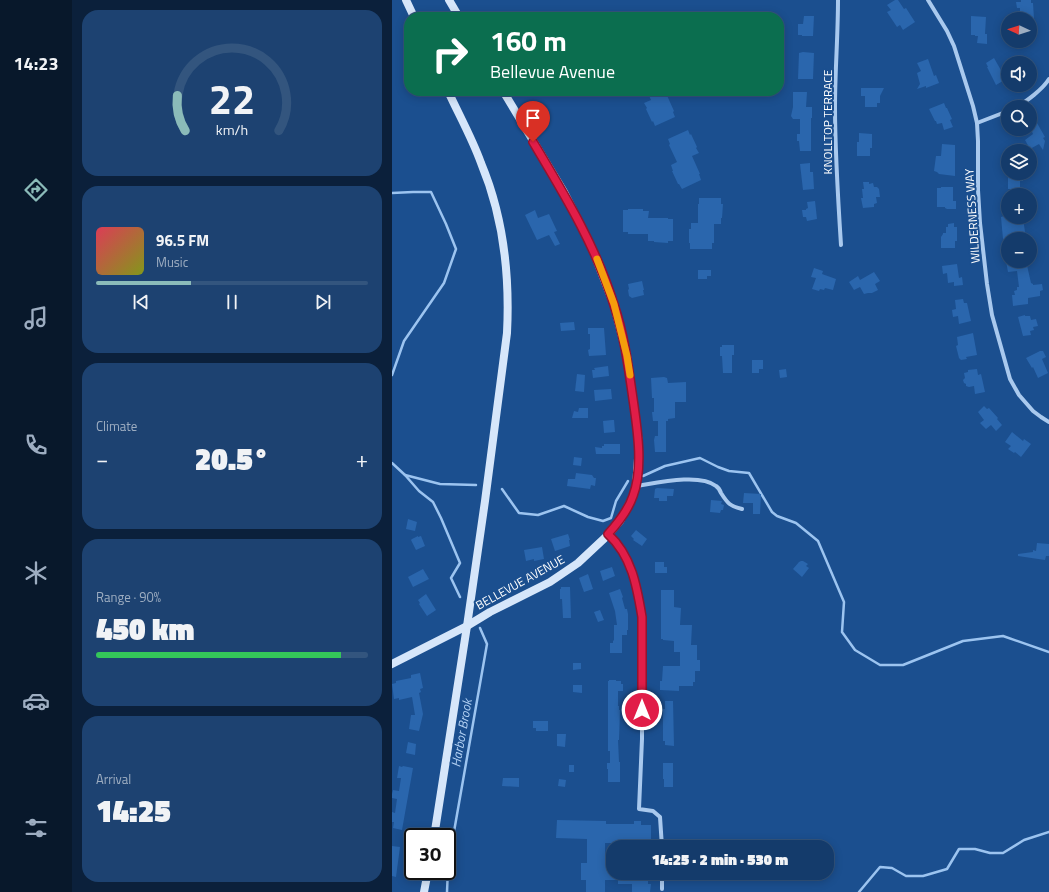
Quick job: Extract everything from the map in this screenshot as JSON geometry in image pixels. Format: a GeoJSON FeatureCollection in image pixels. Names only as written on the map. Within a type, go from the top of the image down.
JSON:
{"type":"FeatureCollection","features":[{"type":"Feature","properties":{"kind":"main road"},"geometry":{"type":"LineString","coordinates":[[406,0],[412,12]]}},
{"type":"Feature","properties":{"kind":"main road"},"geometry":{"type":"LineString","coordinates":[[449,0],[456,12]]}},
{"type":"Feature","properties":{"kind":"main road"},"geometry":{"type":"LineString","coordinates":[[435,828],[467,626],[506,340],[508,308],[507,268],[498,215],[481,162],[450,96]]}},
{"type":"Feature","properties":{"kind":"main road","name":"BELLEVUE AVENUE"},"geometry":{"type":"LineString","coordinates":[[392,664],[550,582],[578,563],[620,521],[628,508],[636,486],[639,444],[627,356],[614,304],[592,248],[564,192],[506,96]]}},
{"type":"Feature","properties":{"kind":"main road"},"geometry":{"type":"LineString","coordinates":[[424,892],[426,880]]}},
{"type":"Feature","properties":{"kind":"street","name":"KNOLLTOP TERRACE"},"geometry":{"type":"LineString","coordinates":[[838,0],[835,106],[836,177],[841,245]]}},
{"type":"Feature","properties":{"kind":"street","name":"WILDERNESS WAY"},"geometry":{"type":"LineString","coordinates":[[928,0],[954,46],[977,123],[980,223],[992,315],[1010,379],[1019,395],[1033,411],[1049,422]]}},
{"type":"Feature","properties":{"kind":"street"},"geometry":{"type":"LineString","coordinates":[[1026,100],[1047,83],[1049,79]]}},
{"type":"Feature","properties":{"kind":"street"},"geometry":{"type":"LineString","coordinates":[[977,123],[1001,114]]}},
{"type":"Feature","properties":{"kind":"street"},"geometry":{"type":"LineString","coordinates":[[636,486],[678,480],[703,480],[718,487],[728,504],[742,509]]}},
{"type":"Feature","properties":{"kind":"street"},"geometry":{"type":"LineString","coordinates":[[608,534],[621,549],[632,570],[642,617],[642,739],[639,809],[653,811],[660,817],[662,840]]}},
{"type":"Feature","properties":{"kind":"street"},"geometry":{"type":"LineString","coordinates":[[662,880],[662,889]]}},
{"type":"Feature","properties":{"kind":"building"},"geometry":{"type":"Polygon","coordinates":[[[895,0],[898,0],[904,9],[906,8],[915,22],[903,30],[900,25],[897,27],[887,12],[891,10],[887,5],[895,0]]]}},
{"type":"Feature","properties":{"kind":"building"},"geometry":{"type":"Polygon","coordinates":[[[1021,0],[1031,0],[1031,3],[1033,3],[1034,12],[1020,12],[1020,8],[1017,8],[1016,2],[1021,2],[1021,0]]]}},
{"type":"Feature","properties":{"kind":"building"},"geometry":{"type":"Polygon","coordinates":[[[804,16],[814,16],[813,36],[798,35],[798,24],[803,24],[804,16]]]}},
{"type":"Feature","properties":{"kind":"building"},"geometry":{"type":"Polygon","coordinates":[[[971,16],[986,17],[985,34],[987,34],[987,44],[977,43],[978,36],[971,35],[971,16]]]}},
{"type":"Feature","properties":{"kind":"building"},"geometry":{"type":"Polygon","coordinates":[[[799,53],[814,53],[813,79],[798,79],[799,53]]]}},
{"type":"Feature","properties":{"kind":"building"},"geometry":{"type":"Polygon","coordinates":[[[994,58],[1001,70],[1001,82],[996,85],[986,63],[994,58]]]}},
{"type":"Feature","properties":{"kind":"building"},"geometry":{"type":"Polygon","coordinates":[[[928,59],[934,76],[936,75],[939,83],[926,88],[926,86],[917,89],[920,84],[917,73],[921,71],[917,63],[928,59]]]}},
{"type":"Feature","properties":{"kind":"building"},"geometry":{"type":"Polygon","coordinates":[[[861,88],[884,88],[880,96],[880,103],[877,103],[877,107],[865,107],[865,96],[861,96],[861,88]]]}},
{"type":"Feature","properties":{"kind":"building"},"geometry":{"type":"Polygon","coordinates":[[[793,92],[807,92],[806,107],[812,107],[811,151],[800,151],[799,141],[797,141],[797,134],[800,134],[800,119],[793,119],[791,116],[793,107],[793,92]]]}},
{"type":"Feature","properties":{"kind":"building"},"geometry":{"type":"Polygon","coordinates":[[[649,96],[667,96],[675,117],[655,126],[644,103],[651,100],[649,96]]]}},
{"type":"Feature","properties":{"kind":"building"},"geometry":{"type":"Polygon","coordinates":[[[944,103],[952,119],[950,120],[953,127],[944,130],[942,123],[937,124],[929,109],[944,103]]]}},
{"type":"Feature","properties":{"kind":"building"},"geometry":{"type":"Polygon","coordinates":[[[1037,123],[1045,137],[1043,138],[1045,141],[1043,150],[1039,144],[1027,144],[1025,140],[1030,136],[1037,136],[1037,123]]]}},
{"type":"Feature","properties":{"kind":"building"},"geometry":{"type":"Polygon","coordinates":[[[688,130],[699,153],[692,156],[701,180],[682,189],[672,171],[671,165],[677,162],[669,145],[668,139],[688,130]]]}},
{"type":"Feature","properties":{"kind":"building"},"geometry":{"type":"Polygon","coordinates":[[[859,133],[872,134],[872,148],[870,148],[870,156],[857,156],[857,142],[859,142],[859,133]]]}},
{"type":"Feature","properties":{"kind":"building"},"geometry":{"type":"Polygon","coordinates":[[[942,144],[955,145],[955,176],[939,174],[934,171],[936,156],[941,156],[942,144]]]}},
{"type":"Feature","properties":{"kind":"building"},"geometry":{"type":"Polygon","coordinates":[[[810,163],[810,172],[813,172],[814,189],[803,190],[800,164],[810,163]]]}},
{"type":"Feature","properties":{"kind":"building"},"geometry":{"type":"Polygon","coordinates":[[[1008,180],[1023,180],[1020,181],[1020,188],[1008,188],[1008,180]]]}},
{"type":"Feature","properties":{"kind":"building"},"geometry":{"type":"Polygon","coordinates":[[[863,182],[869,182],[869,184],[873,183],[874,187],[879,189],[880,197],[876,197],[877,203],[874,204],[874,207],[863,208],[861,198],[863,198],[863,182]]]}},
{"type":"Feature","properties":{"kind":"building"},"geometry":{"type":"Polygon","coordinates":[[[953,187],[953,201],[956,201],[956,209],[937,207],[937,188],[953,187]]]}},
{"type":"Feature","properties":{"kind":"building"},"geometry":{"type":"Polygon","coordinates":[[[699,198],[721,198],[721,204],[723,204],[721,224],[714,224],[714,243],[712,243],[712,249],[690,249],[689,229],[691,229],[691,223],[698,223],[699,198]]]}},
{"type":"Feature","properties":{"kind":"building"},"geometry":{"type":"Polygon","coordinates":[[[815,201],[817,219],[807,221],[806,217],[803,217],[802,210],[806,210],[808,208],[807,202],[815,201]]]}},
{"type":"Feature","properties":{"kind":"building"},"geometry":{"type":"Polygon","coordinates":[[[643,209],[643,211],[649,211],[648,218],[673,219],[673,241],[668,241],[668,243],[648,241],[648,234],[628,234],[628,232],[623,232],[623,210],[643,209]]]}},
{"type":"Feature","properties":{"kind":"building"},"geometry":{"type":"Polygon","coordinates":[[[535,210],[538,218],[549,214],[557,231],[554,232],[560,244],[555,246],[549,235],[537,240],[525,215],[535,210]]]}},
{"type":"Feature","properties":{"kind":"building"},"geometry":{"type":"Polygon","coordinates":[[[954,223],[954,227],[957,227],[957,241],[955,241],[955,248],[941,248],[941,237],[943,233],[946,233],[946,227],[948,227],[948,224],[954,223]]]}},
{"type":"Feature","properties":{"kind":"building"},"geometry":{"type":"Polygon","coordinates":[[[1002,224],[1024,224],[1025,232],[1002,232],[1002,224]]]}},
{"type":"Feature","properties":{"kind":"building"},"geometry":{"type":"Polygon","coordinates":[[[957,264],[959,278],[962,277],[963,285],[954,286],[954,282],[948,283],[947,273],[943,274],[942,266],[957,264]]]}},
{"type":"Feature","properties":{"kind":"building"},"geometry":{"type":"Polygon","coordinates":[[[814,268],[823,271],[822,274],[836,279],[833,290],[825,288],[824,290],[820,289],[819,291],[812,289],[816,278],[811,277],[814,268]]]}},
{"type":"Feature","properties":{"kind":"building"},"geometry":{"type":"Polygon","coordinates":[[[1007,268],[1028,268],[1031,283],[1033,285],[1042,284],[1043,290],[1040,291],[1040,296],[1028,298],[1028,304],[1013,306],[1012,295],[1015,295],[1014,291],[1017,290],[1017,287],[1019,287],[1017,271],[1008,272],[1007,268]]]}},
{"type":"Feature","properties":{"kind":"building"},"geometry":{"type":"Polygon","coordinates":[[[698,270],[711,270],[711,276],[707,276],[707,279],[698,279],[698,270]]]}},
{"type":"Feature","properties":{"kind":"building"},"geometry":{"type":"Polygon","coordinates":[[[874,272],[880,281],[875,284],[878,290],[872,293],[864,294],[860,287],[854,290],[849,282],[858,276],[860,280],[874,272]]]}},
{"type":"Feature","properties":{"kind":"building"},"geometry":{"type":"Polygon","coordinates":[[[642,281],[644,295],[632,298],[629,296],[628,284],[642,281]]]}},
{"type":"Feature","properties":{"kind":"building"},"geometry":{"type":"Polygon","coordinates":[[[963,299],[964,303],[967,303],[971,321],[959,324],[958,316],[953,317],[952,310],[956,309],[955,300],[963,299]]]}},
{"type":"Feature","properties":{"kind":"building"},"geometry":{"type":"Polygon","coordinates":[[[1025,315],[1030,316],[1031,320],[1036,319],[1038,326],[1033,327],[1034,330],[1030,331],[1031,335],[1023,336],[1018,317],[1025,315]]]}},
{"type":"Feature","properties":{"kind":"building"},"geometry":{"type":"Polygon","coordinates":[[[574,322],[575,330],[561,331],[560,323],[574,322]]]}},
{"type":"Feature","properties":{"kind":"building"},"geometry":{"type":"Polygon","coordinates":[[[588,328],[604,328],[606,355],[589,356],[588,350],[590,349],[590,334],[588,334],[588,328]]]}},
{"type":"Feature","properties":{"kind":"building"},"geometry":{"type":"Polygon","coordinates":[[[973,333],[977,355],[966,357],[967,359],[961,360],[959,358],[956,346],[958,345],[957,337],[973,333]]]}},
{"type":"Feature","properties":{"kind":"building"},"geometry":{"type":"Polygon","coordinates":[[[722,345],[734,345],[734,355],[732,355],[732,373],[723,373],[722,356],[720,356],[720,347],[722,347],[722,345]]]}},
{"type":"Feature","properties":{"kind":"building"},"geometry":{"type":"Polygon","coordinates":[[[1043,351],[1046,357],[1042,359],[1048,373],[1038,378],[1033,367],[1032,368],[1026,358],[1043,351]]]}},
{"type":"Feature","properties":{"kind":"building"},"geometry":{"type":"Polygon","coordinates":[[[752,360],[763,360],[763,369],[759,369],[759,373],[752,373],[752,360]]]}},
{"type":"Feature","properties":{"kind":"building"},"geometry":{"type":"Polygon","coordinates":[[[608,366],[609,376],[593,378],[592,370],[595,370],[594,368],[608,366]]]}},
{"type":"Feature","properties":{"kind":"building"},"geometry":{"type":"Polygon","coordinates":[[[786,369],[787,377],[780,378],[779,370],[786,369]]]}},
{"type":"Feature","properties":{"kind":"building"},"geometry":{"type":"Polygon","coordinates":[[[977,369],[978,375],[981,374],[985,392],[975,394],[974,386],[966,386],[963,380],[965,378],[964,373],[968,372],[968,370],[977,369]]]}},
{"type":"Feature","properties":{"kind":"building"},"geometry":{"type":"Polygon","coordinates":[[[577,374],[585,375],[584,392],[575,391],[577,374]]]}},
{"type":"Feature","properties":{"kind":"building"},"geometry":{"type":"Polygon","coordinates":[[[651,378],[667,378],[668,383],[686,382],[686,402],[675,402],[675,418],[668,419],[668,421],[666,421],[666,452],[655,452],[654,440],[655,436],[658,436],[658,421],[653,421],[652,412],[654,412],[654,398],[652,398],[651,378]]]}},
{"type":"Feature","properties":{"kind":"building"},"geometry":{"type":"Polygon","coordinates":[[[611,389],[612,399],[595,401],[594,390],[611,389]]]}},
{"type":"Feature","properties":{"kind":"building"},"geometry":{"type":"Polygon","coordinates":[[[984,406],[987,409],[989,408],[1002,425],[996,431],[991,425],[986,429],[980,423],[984,420],[978,412],[984,406]]]}},
{"type":"Feature","properties":{"kind":"building"},"geometry":{"type":"Polygon","coordinates":[[[579,408],[588,408],[588,418],[572,418],[574,411],[578,412],[579,408]]]}},
{"type":"Feature","properties":{"kind":"building"},"geometry":{"type":"Polygon","coordinates":[[[614,420],[615,432],[604,433],[603,421],[614,420]]]}},
{"type":"Feature","properties":{"kind":"building"},"geometry":{"type":"Polygon","coordinates":[[[1012,432],[1023,441],[1024,439],[1031,444],[1021,457],[1008,449],[1011,446],[1005,442],[1012,432]]]}},
{"type":"Feature","properties":{"kind":"building"},"geometry":{"type":"Polygon","coordinates":[[[604,444],[620,444],[620,454],[596,454],[595,447],[602,448],[604,444]]]}},
{"type":"Feature","properties":{"kind":"building"},"geometry":{"type":"Polygon","coordinates":[[[574,457],[582,458],[581,466],[573,465],[574,457]]]}},
{"type":"Feature","properties":{"kind":"building"},"geometry":{"type":"Polygon","coordinates":[[[576,473],[592,475],[596,478],[595,486],[591,485],[590,489],[567,486],[568,479],[575,479],[576,473]]]}},
{"type":"Feature","properties":{"kind":"building"},"geometry":{"type":"Polygon","coordinates":[[[655,489],[674,489],[673,496],[667,496],[667,501],[659,501],[659,498],[654,498],[655,489]]]}},
{"type":"Feature","properties":{"kind":"building"},"geometry":{"type":"Polygon","coordinates":[[[744,493],[761,494],[760,514],[753,514],[753,503],[743,503],[744,493]]]}},
{"type":"Feature","properties":{"kind":"building"},"geometry":{"type":"Polygon","coordinates":[[[711,500],[722,501],[721,504],[724,505],[723,510],[721,510],[720,513],[710,512],[711,500]]]}},
{"type":"Feature","properties":{"kind":"building"},"geometry":{"type":"Polygon","coordinates":[[[408,519],[417,522],[415,531],[406,529],[408,519]]]}},
{"type":"Feature","properties":{"kind":"building"},"geometry":{"type":"Polygon","coordinates":[[[636,530],[647,539],[642,546],[633,540],[634,539],[631,536],[636,530]]]}},
{"type":"Feature","properties":{"kind":"building"},"geometry":{"type":"Polygon","coordinates":[[[568,534],[570,546],[555,551],[551,539],[568,534]]]}},
{"type":"Feature","properties":{"kind":"building"},"geometry":{"type":"Polygon","coordinates":[[[421,536],[425,546],[416,550],[411,540],[421,536]]]}},
{"type":"Feature","properties":{"kind":"building"},"geometry":{"type":"Polygon","coordinates":[[[1037,543],[1049,544],[1049,556],[1046,556],[1045,560],[1018,556],[1018,554],[1033,552],[1033,550],[1036,551],[1037,543]]]}},
{"type":"Feature","properties":{"kind":"building"},"geometry":{"type":"Polygon","coordinates":[[[542,547],[544,559],[526,561],[524,550],[542,547]]]}},
{"type":"Feature","properties":{"kind":"building"},"geometry":{"type":"Polygon","coordinates":[[[801,561],[808,564],[806,566],[809,568],[802,577],[793,569],[801,561]]]}},
{"type":"Feature","properties":{"kind":"building"},"geometry":{"type":"Polygon","coordinates":[[[655,562],[664,562],[664,567],[667,567],[667,573],[655,573],[655,562]]]}},
{"type":"Feature","properties":{"kind":"building"},"geometry":{"type":"Polygon","coordinates":[[[612,567],[615,576],[603,581],[600,571],[612,567]]]}},
{"type":"Feature","properties":{"kind":"building"},"geometry":{"type":"Polygon","coordinates":[[[423,569],[429,579],[413,587],[408,577],[423,569]]]}},
{"type":"Feature","properties":{"kind":"building"},"geometry":{"type":"Polygon","coordinates":[[[588,574],[593,589],[584,592],[579,578],[588,574]]]}},
{"type":"Feature","properties":{"kind":"building"},"geometry":{"type":"Polygon","coordinates":[[[561,587],[570,587],[571,618],[563,618],[562,599],[560,599],[561,587]]]}},
{"type":"Feature","properties":{"kind":"building"},"geometry":{"type":"Polygon","coordinates":[[[620,589],[625,609],[627,609],[628,614],[628,630],[627,635],[622,635],[622,653],[610,653],[610,643],[613,643],[614,640],[614,625],[617,625],[615,611],[609,593],[620,589]]]}},
{"type":"Feature","properties":{"kind":"building"},"geometry":{"type":"Polygon","coordinates":[[[661,590],[674,590],[674,607],[681,608],[680,625],[692,625],[691,645],[697,645],[697,660],[700,660],[700,671],[695,671],[695,682],[693,682],[693,686],[679,686],[679,691],[660,690],[663,666],[680,666],[680,652],[674,652],[674,641],[661,639],[661,590]]]}},
{"type":"Feature","properties":{"kind":"building"},"geometry":{"type":"Polygon","coordinates":[[[426,594],[436,610],[427,616],[418,600],[426,594]]]}},
{"type":"Feature","properties":{"kind":"building"},"geometry":{"type":"Polygon","coordinates":[[[600,610],[604,620],[598,622],[594,612],[600,610]]]}},
{"type":"Feature","properties":{"kind":"building"},"geometry":{"type":"Polygon","coordinates":[[[573,663],[581,663],[581,669],[573,670],[573,663]]]}},
{"type":"Feature","properties":{"kind":"building"},"geometry":{"type":"Polygon","coordinates":[[[420,673],[423,688],[420,689],[421,692],[419,693],[423,714],[419,731],[409,729],[411,715],[415,715],[412,697],[399,700],[399,698],[394,699],[392,684],[396,683],[396,681],[411,678],[411,675],[420,673]]]}},
{"type":"Feature","properties":{"kind":"building"},"geometry":{"type":"Polygon","coordinates":[[[609,680],[621,681],[621,684],[623,684],[623,691],[618,691],[618,706],[620,710],[618,740],[620,782],[608,782],[607,763],[610,763],[610,751],[608,751],[609,680]]]}},
{"type":"Feature","properties":{"kind":"building"},"geometry":{"type":"Polygon","coordinates":[[[573,685],[582,685],[582,693],[573,692],[573,685]]]}},
{"type":"Feature","properties":{"kind":"building"},"geometry":{"type":"Polygon","coordinates":[[[665,701],[673,701],[674,746],[665,745],[665,741],[663,741],[663,709],[665,709],[665,701]]]}},
{"type":"Feature","properties":{"kind":"building"},"geometry":{"type":"Polygon","coordinates":[[[533,721],[548,721],[548,731],[536,731],[536,728],[533,728],[533,721]]]}},
{"type":"Feature","properties":{"kind":"building"},"geometry":{"type":"Polygon","coordinates":[[[557,734],[566,734],[565,747],[557,746],[557,734]]]}},
{"type":"Feature","properties":{"kind":"building"},"geometry":{"type":"Polygon","coordinates":[[[408,742],[416,744],[415,755],[406,753],[408,742]]]}},
{"type":"Feature","properties":{"kind":"building"},"geometry":{"type":"Polygon","coordinates":[[[663,763],[673,763],[673,787],[664,787],[663,763]]]}},
{"type":"Feature","properties":{"kind":"building"},"geometry":{"type":"Polygon","coordinates":[[[569,765],[574,765],[574,772],[569,772],[569,765]]]}},
{"type":"Feature","properties":{"kind":"building"},"geometry":{"type":"Polygon","coordinates":[[[399,766],[413,768],[402,830],[393,828],[394,822],[392,822],[392,812],[395,813],[397,799],[392,798],[392,794],[393,790],[399,791],[401,778],[397,778],[399,766]]]}},
{"type":"Feature","properties":{"kind":"building"},"geometry":{"type":"Polygon","coordinates":[[[503,778],[519,778],[519,787],[502,786],[503,778]]]}},
{"type":"Feature","properties":{"kind":"building"},"geometry":{"type":"Polygon","coordinates":[[[559,779],[566,780],[565,787],[558,786],[559,779]]]}},
{"type":"Feature","properties":{"kind":"building"},"geometry":{"type":"Polygon","coordinates":[[[557,820],[606,821],[606,824],[634,824],[634,821],[641,821],[641,825],[651,825],[651,840],[606,840],[605,892],[586,892],[586,880],[581,880],[581,863],[587,863],[587,839],[556,838],[557,820]]]}},
{"type":"Feature","properties":{"kind":"building"},"geometry":{"type":"Polygon","coordinates":[[[392,846],[400,847],[396,877],[392,876],[392,846]]]}},
{"type":"Feature","properties":{"kind":"building"},"geometry":{"type":"Polygon","coordinates":[[[618,880],[648,880],[648,884],[651,884],[650,892],[632,892],[632,884],[618,884],[618,880]]]}},
{"type":"Feature","properties":{"kind":"waterway","name":"Harbor Brook"},"geometry":{"type":"LineString","coordinates":[[392,193],[431,192],[456,249],[444,283],[404,341],[392,375]]}},
{"type":"Feature","properties":{"kind":"waterway"},"geometry":{"type":"LineString","coordinates":[[643,476],[665,466],[700,458],[729,471],[749,473],[772,512],[777,516],[796,523],[818,541],[844,602],[842,632],[855,650],[880,665],[903,665],[963,641],[1003,636],[1049,652]]}},
{"type":"Feature","properties":{"kind":"waterway","name":"Harbor Brook"},"geometry":{"type":"LineString","coordinates":[[392,463],[419,491],[433,502],[460,563],[451,578],[460,597]]}},
{"type":"Feature","properties":{"kind":"waterway"},"geometry":{"type":"LineString","coordinates":[[405,475],[440,484],[476,485]]}},
{"type":"Feature","properties":{"kind":"waterway"},"geometry":{"type":"LineString","coordinates":[[502,489],[519,513],[538,515],[564,506],[588,517],[603,521],[611,518],[616,501],[628,481]]}},
{"type":"Feature","properties":{"kind":"waterway","name":"Harbor Brook"},"geometry":{"type":"LineString","coordinates":[[455,828],[487,644],[480,628]]}},
{"type":"Feature","properties":{"kind":"waterway","name":"Harbor Brook"},"geometry":{"type":"LineString","coordinates":[[859,892],[880,867],[892,868],[906,876],[923,876],[947,869],[959,849],[975,849],[990,853],[1003,853],[1024,840],[1049,832]]}},
{"type":"Feature","properties":{"kind":"waterway","name":"Harbor Brook"},"geometry":{"type":"LineString","coordinates":[[447,892],[448,880]]}},
{"type":"Feature","properties":{"kind":"slow traffic"},"geometry":{"type":"LineString","coordinates":[[597,259],[614,304],[627,356],[630,375]]}},
{"type":"Feature","properties":{"kind":"route"},"geometry":{"type":"LineString","coordinates":[[533,142],[564,192],[592,248],[614,304],[627,356],[639,444],[636,486],[628,508],[620,521],[608,534],[621,549],[632,570],[642,617],[642,710]]}}]}
